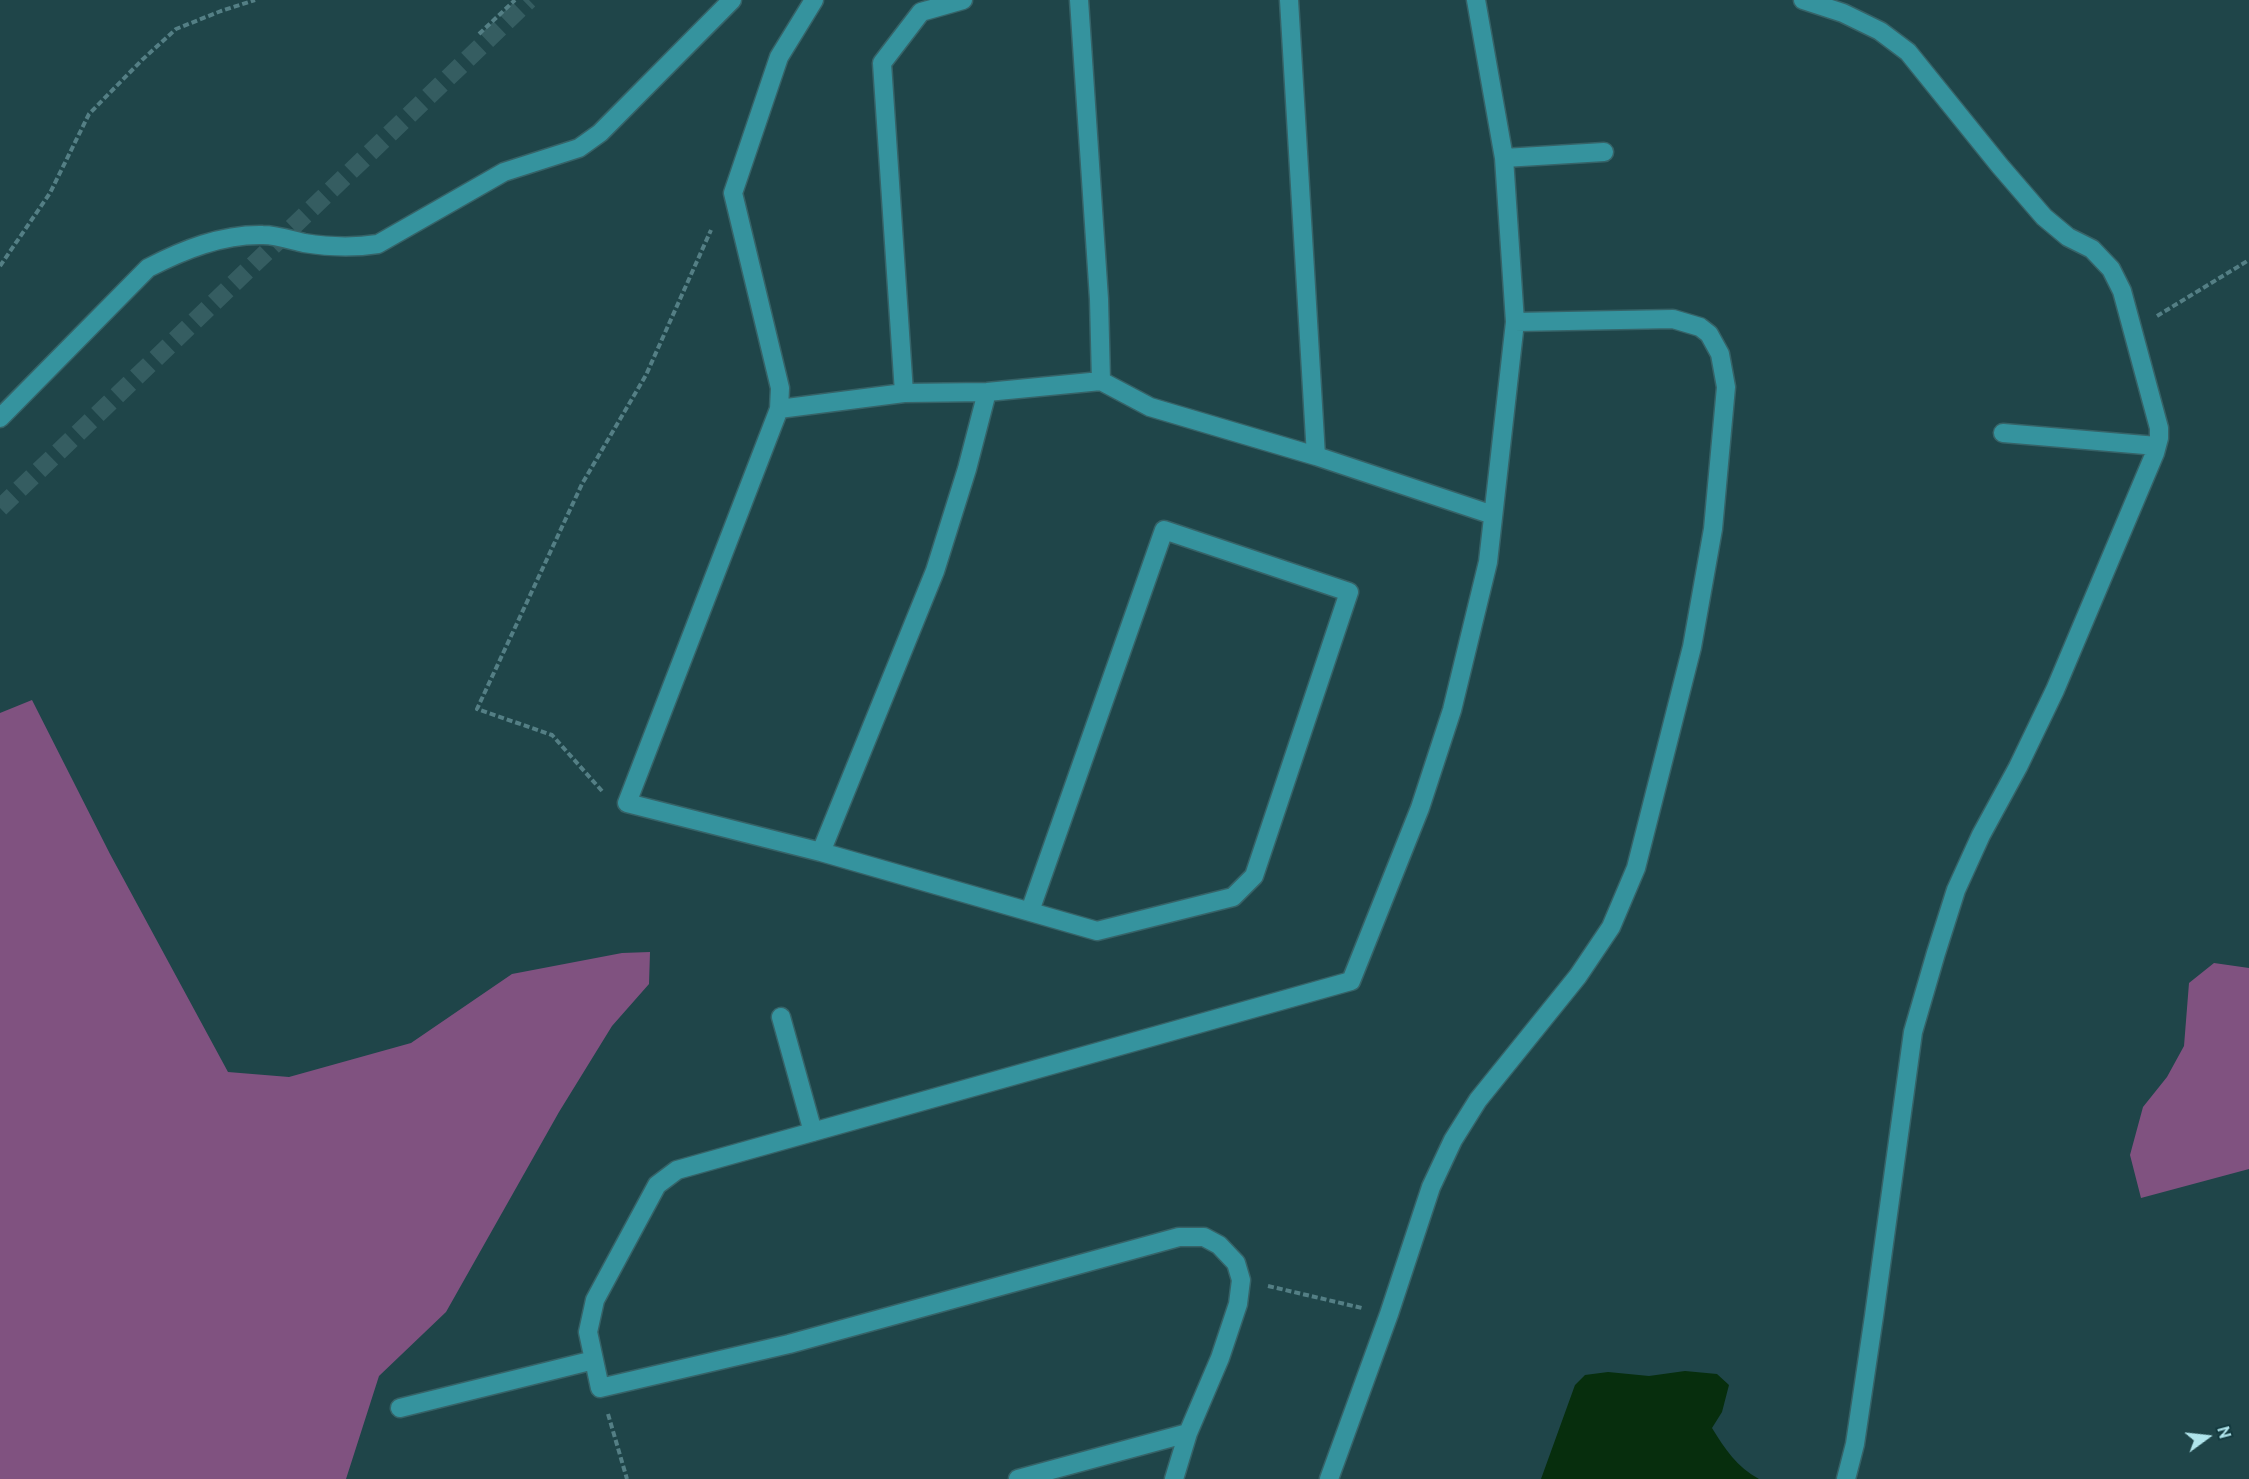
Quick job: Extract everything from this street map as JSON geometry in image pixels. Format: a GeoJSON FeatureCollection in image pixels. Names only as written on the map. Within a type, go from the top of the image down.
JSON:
{"type":"FeatureCollection","features":[{"type":"Feature","properties":{"kind":"street"},"geometry":{"type":"LineString","coordinates":[[0,418],[148,268],[175,254],[237,237],[264,235],[354,248],[378,244],[504,172],[579,148],[600,133],[732,0]]}},
{"type":"Feature","properties":{"kind":"street"},"geometry":{"type":"LineString","coordinates":[[814,0],[779,57],[733,193],[780,388],[778,409],[627,803],[821,852],[1097,931],[1233,897],[1254,876],[1349,592],[1164,530],[1030,911]]}},
{"type":"Feature","properties":{"kind":"street"},"geometry":{"type":"LineString","coordinates":[[904,393],[882,63],[921,12],[963,0]]}},
{"type":"Feature","properties":{"kind":"street"},"geometry":{"type":"LineString","coordinates":[[1078,0],[1099,298],[1101,381]]}},
{"type":"Feature","properties":{"kind":"street"},"geometry":{"type":"LineString","coordinates":[[1289,0],[1316,456]]}},
{"type":"Feature","properties":{"kind":"street"},"geometry":{"type":"LineString","coordinates":[[1174,1479],[1188,1433],[1223,1347],[1240,1296],[1240,1280],[1236,1263],[1219,1245],[1196,1236],[1179,1237],[789,1344],[600,1388],[588,1332],[595,1300],[657,1185],[677,1170],[1351,981],[1420,808],[1452,710],[1488,562],[1515,322],[1504,158],[1476,0]]}},
{"type":"Feature","properties":{"kind":"street"},"geometry":{"type":"LineString","coordinates":[[1803,0],[1841,7],[1880,31],[1908,52],[2000,166],[2044,216],[2068,237],[2092,249],[2111,269],[2122,291],[2159,428],[2157,446],[2055,690],[2018,767],[1981,835],[1956,890],[1923,998],[1913,1032],[1855,1444],[1846,1479]]}},
{"type":"Feature","properties":{"kind":"street"},"geometry":{"type":"LineString","coordinates":[[1504,158],[1604,152]]}},
{"type":"Feature","properties":{"kind":"street"},"geometry":{"type":"LineString","coordinates":[[1329,1479],[1389,1314],[1431,1187],[1453,1140],[1478,1101],[1585,966],[1611,927],[1636,868],[1692,647],[1713,529],[1726,387],[1720,354],[1709,334],[1700,327],[1673,319],[1515,322]]}},
{"type":"Feature","properties":{"kind":"street"},"geometry":{"type":"LineString","coordinates":[[778,409],[904,393],[987,392],[1101,381],[1150,407],[1316,456],[1493,515]]}},
{"type":"Feature","properties":{"kind":"street"},"geometry":{"type":"LineString","coordinates":[[821,852],[935,571],[967,469],[987,392]]}},
{"type":"Feature","properties":{"kind":"street"},"geometry":{"type":"LineString","coordinates":[[2003,433],[2157,446]]}},
{"type":"Feature","properties":{"kind":"street"},"geometry":{"type":"LineString","coordinates":[[781,1017],[813,1132]]}},
{"type":"Feature","properties":{"kind":"street"},"geometry":{"type":"LineString","coordinates":[[400,1408],[594,1360]]}},
{"type":"Feature","properties":{"kind":"street"},"geometry":{"type":"LineString","coordinates":[[1018,1479],[1188,1433]]}},
{"type":"Feature","properties":{"kind":"path"},"geometry":{"type":"LineString","coordinates":[[0,266],[50,193],[89,114],[176,29],[255,0]]}},
{"type":"Feature","properties":{"kind":"path"},"geometry":{"type":"LineString","coordinates":[[479,34],[515,0]]}},
{"type":"Feature","properties":{"kind":"path"},"geometry":{"type":"LineString","coordinates":[[627,803],[607,797],[552,735],[477,709],[582,484],[646,375],[718,212],[733,193]]}},
{"type":"Feature","properties":{"kind":"path"},"geometry":{"type":"LineString","coordinates":[[2133,331],[2249,260]]}},
{"type":"Feature","properties":{"kind":"path"},"geometry":{"type":"LineString","coordinates":[[1240,1280],[1389,1314]]}},
{"type":"Feature","properties":{"kind":"path"},"geometry":{"type":"LineString","coordinates":[[600,1388],[627,1479]]}},
{"type":"Feature","properties":{"kind":"shaded area"},"geometry":{"type":"Polygon","coordinates":[[[32,700],[110,854],[228,1072],[289,1077],[411,1043],[512,974],[622,953],[650,952],[649,984],[612,1026],[559,1112],[446,1312],[379,1376],[346,1479],[0,1479],[0,713],[32,700]]]}},
{"type":"Feature","properties":{"kind":"shaded area"},"geometry":{"type":"Polygon","coordinates":[[[2214,963],[2249,968],[2249,1169],[2141,1198],[2130,1155],[2143,1107],[2167,1077],[2184,1046],[2189,983],[2214,963]]]}},
{"type":"Feature","properties":{"kind":"shaded area"},"geometry":{"type":"Polygon","coordinates":[[[1685,1371],[1717,1374],[1729,1385],[1722,1412],[1712,1428],[1732,1457],[1759,1479],[1541,1479],[1575,1385],[1585,1375],[1608,1372],[1649,1376],[1685,1371]]]}},
{"type":"Feature","properties":{"kind":"tunnel"},"geometry":{"type":"LineString","coordinates":[[0,508],[529,0]]}}]}
